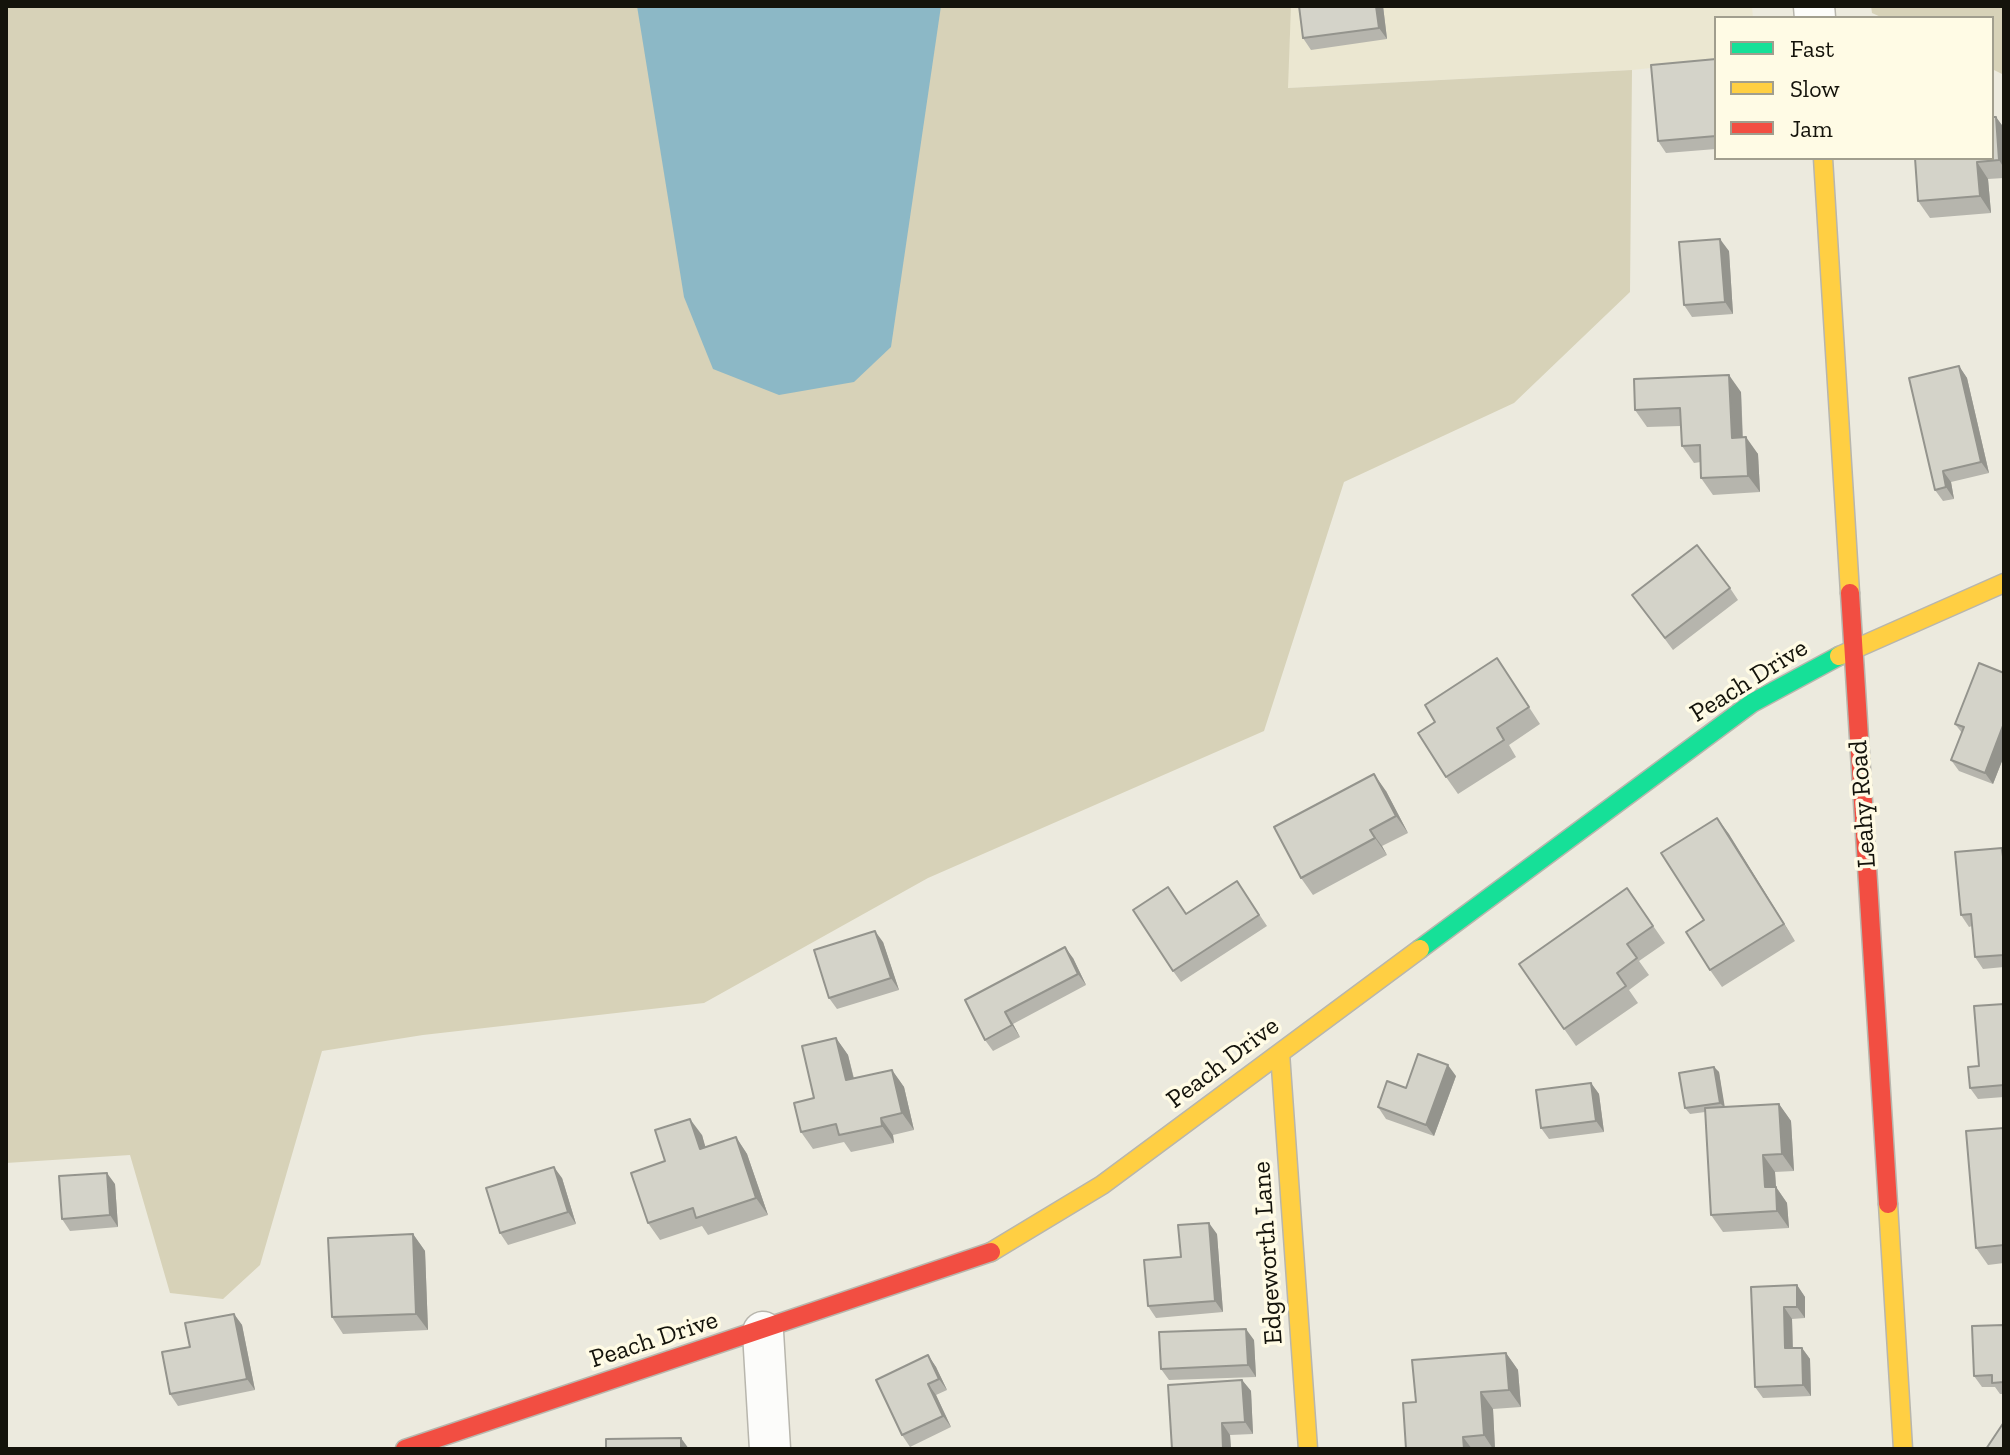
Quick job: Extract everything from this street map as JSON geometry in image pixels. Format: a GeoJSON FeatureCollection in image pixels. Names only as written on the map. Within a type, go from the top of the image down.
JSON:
{"type":"FeatureCollection","features":[{"type":"Feature","properties":{"kind":"main road","name":"Leahy Road"},"geometry":{"type":"LineString","coordinates":[[1823,160],[1903,1449]]}},
{"type":"Feature","properties":{"kind":"main road","name":"Peach Drive"},"geometry":{"type":"LineString","coordinates":[[405,1449],[763,1332],[983,1256],[1040,1225],[1102,1185],[1752,703],[1853,648],[2004,583]]}},
{"type":"Feature","properties":{"kind":"main road","name":"Edgeworth Lane"},"geometry":{"type":"LineString","coordinates":[[1280,1053],[1308,1449]]}},
{"type":"Feature","properties":{"kind":"street"},"geometry":{"type":"LineString","coordinates":[[763,1332],[770,1449]]}},
{"type":"Feature","properties":{"kind":"shaded area"},"geometry":{"type":"Polygon","coordinates":[[[6,6],[1291,6],[1288,88],[1632,70],[1630,292],[1514,403],[1344,482],[1264,731],[928,878],[704,1003],[423,1035],[322,1051],[260,1265],[223,1299],[170,1293],[130,1155],[6,1163],[6,6]]]}},
{"type":"Feature","properties":{"kind":"shaded area"},"geometry":{"type":"Polygon","coordinates":[[[1291,6],[1752,6],[1753,16],[1714,16],[1714,61],[1632,70],[1287,88],[1291,6]]]}},
{"type":"Feature","properties":{"kind":"shaded area"},"geometry":{"type":"Polygon","coordinates":[[[1871,6],[2004,6],[2004,75],[1994,70],[1994,16],[1879,16],[1872,13],[1871,6]]]}},
{"type":"Feature","properties":{"kind":"water"},"geometry":{"type":"Polygon","coordinates":[[[637,6],[941,6],[891,347],[854,382],[779,395],[713,369],[684,297],[637,6]]]}},
{"type":"Feature","properties":{"kind":"building"},"geometry":{"type":"Polygon","coordinates":[[[1299,6],[1376,6],[1379,28],[1303,38],[1299,6]]]}},
{"type":"Feature","properties":{"kind":"building"},"geometry":{"type":"Polygon","coordinates":[[[1714,59],[1714,136],[1658,141],[1651,65],[1714,59]]]}},
{"type":"Feature","properties":{"kind":"building"},"geometry":{"type":"Polygon","coordinates":[[[1996,117],[1999,160],[1977,162],[1980,196],[1918,201],[1915,160],[1994,160],[1996,117]]]}},
{"type":"Feature","properties":{"kind":"building"},"geometry":{"type":"Polygon","coordinates":[[[1720,239],[1725,302],[1684,305],[1679,242],[1720,239]]]}},
{"type":"Feature","properties":{"kind":"building"},"geometry":{"type":"Polygon","coordinates":[[[1959,366],[1981,462],[1943,471],[1946,487],[1935,490],[1909,378],[1959,366]]]}},
{"type":"Feature","properties":{"kind":"building"},"geometry":{"type":"Polygon","coordinates":[[[1729,375],[1732,438],[1746,437],[1748,476],[1701,478],[1700,445],[1682,446],[1680,408],[1635,410],[1634,379],[1729,375]]]}},
{"type":"Feature","properties":{"kind":"building"},"geometry":{"type":"Polygon","coordinates":[[[1697,545],[1730,588],[1665,638],[1632,595],[1697,545]]]}},
{"type":"Feature","properties":{"kind":"building"},"geometry":{"type":"Polygon","coordinates":[[[1497,658],[1529,707],[1497,728],[1504,740],[1446,777],[1418,733],[1435,722],[1425,705],[1497,658]]]}},
{"type":"Feature","properties":{"kind":"building"},"geometry":{"type":"Polygon","coordinates":[[[1979,663],[2004,673],[2004,723],[1985,773],[1951,760],[1964,727],[1955,724],[1979,663]]]}},
{"type":"Feature","properties":{"kind":"building"},"geometry":{"type":"Polygon","coordinates":[[[1374,774],[1396,816],[1370,830],[1375,838],[1301,878],[1274,827],[1374,774]]]}},
{"type":"Feature","properties":{"kind":"building"},"geometry":{"type":"Polygon","coordinates":[[[1717,818],[1784,924],[1710,970],[1686,932],[1704,920],[1661,853],[1717,818]]]}},
{"type":"Feature","properties":{"kind":"building"},"geometry":{"type":"Polygon","coordinates":[[[2002,848],[2004,955],[1975,957],[1971,914],[1961,915],[1955,852],[2002,848]]]}},
{"type":"Feature","properties":{"kind":"building"},"geometry":{"type":"Polygon","coordinates":[[[1237,881],[1259,915],[1173,971],[1133,910],[1168,887],[1186,914],[1237,881]]]}},
{"type":"Feature","properties":{"kind":"building"},"geometry":{"type":"Polygon","coordinates":[[[1627,888],[1653,926],[1627,944],[1637,958],[1617,973],[1626,986],[1564,1029],[1519,964],[1627,888]]]}},
{"type":"Feature","properties":{"kind":"building"},"geometry":{"type":"Polygon","coordinates":[[[875,931],[891,978],[829,998],[814,950],[875,931]]]}},
{"type":"Feature","properties":{"kind":"building"},"geometry":{"type":"Polygon","coordinates":[[[1065,947],[1078,974],[1005,1012],[1012,1025],[985,1040],[965,1000],[1065,947]]]}},
{"type":"Feature","properties":{"kind":"building"},"geometry":{"type":"Polygon","coordinates":[[[2004,1004],[2004,1085],[1970,1088],[1968,1067],[1979,1066],[1974,1006],[2004,1004]]]}},
{"type":"Feature","properties":{"kind":"building"},"geometry":{"type":"Polygon","coordinates":[[[836,1038],[846,1080],[892,1070],[902,1113],[881,1118],[882,1126],[839,1135],[836,1124],[801,1132],[794,1103],[814,1098],[802,1046],[836,1038]]]}},
{"type":"Feature","properties":{"kind":"building"},"geometry":{"type":"Polygon","coordinates":[[[1418,1054],[1448,1065],[1426,1125],[1378,1107],[1387,1081],[1406,1088],[1418,1054]]]}},
{"type":"Feature","properties":{"kind":"building"},"geometry":{"type":"Polygon","coordinates":[[[1714,1067],[1720,1103],[1685,1108],[1679,1073],[1714,1067]]]}},
{"type":"Feature","properties":{"kind":"building"},"geometry":{"type":"Polygon","coordinates":[[[1591,1083],[1596,1121],[1541,1128],[1536,1090],[1591,1083]]]}},
{"type":"Feature","properties":{"kind":"building"},"geometry":{"type":"Polygon","coordinates":[[[1779,1104],[1782,1154],[1763,1155],[1765,1187],[1776,1187],[1777,1211],[1711,1215],[1705,1108],[1779,1104]]]}},
{"type":"Feature","properties":{"kind":"building"},"geometry":{"type":"Polygon","coordinates":[[[690,1119],[700,1149],[736,1137],[756,1198],[696,1218],[693,1208],[648,1223],[631,1173],[665,1161],[655,1130],[690,1119]]]}},
{"type":"Feature","properties":{"kind":"building"},"geometry":{"type":"Polygon","coordinates":[[[2004,1128],[2004,1245],[1976,1248],[1966,1131],[2004,1128]]]}},
{"type":"Feature","properties":{"kind":"building"},"geometry":{"type":"Polygon","coordinates":[[[554,1167],[568,1212],[500,1233],[486,1188],[554,1167]]]}},
{"type":"Feature","properties":{"kind":"building"},"geometry":{"type":"Polygon","coordinates":[[[107,1173],[110,1215],[62,1219],[59,1176],[107,1173]]]}},
{"type":"Feature","properties":{"kind":"building"},"geometry":{"type":"Polygon","coordinates":[[[1209,1223],[1215,1301],[1148,1306],[1144,1260],[1181,1257],[1178,1225],[1209,1223]]]}},
{"type":"Feature","properties":{"kind":"building"},"geometry":{"type":"Polygon","coordinates":[[[413,1234],[416,1314],[332,1317],[328,1238],[413,1234]]]}},
{"type":"Feature","properties":{"kind":"building"},"geometry":{"type":"Polygon","coordinates":[[[1797,1285],[1797,1307],[1784,1307],[1785,1348],[1802,1348],[1803,1385],[1755,1387],[1751,1287],[1797,1285]]]}},
{"type":"Feature","properties":{"kind":"building"},"geometry":{"type":"Polygon","coordinates":[[[234,1314],[247,1379],[170,1394],[162,1352],[190,1347],[185,1323],[234,1314]]]}},
{"type":"Feature","properties":{"kind":"building"},"geometry":{"type":"Polygon","coordinates":[[[2004,1325],[2004,1382],[1992,1383],[1992,1375],[1974,1376],[1972,1326],[2004,1325]]]}},
{"type":"Feature","properties":{"kind":"building"},"geometry":{"type":"Polygon","coordinates":[[[1246,1329],[1248,1365],[1161,1369],[1159,1332],[1246,1329]]]}},
{"type":"Feature","properties":{"kind":"building"},"geometry":{"type":"Polygon","coordinates":[[[1506,1353],[1509,1390],[1481,1392],[1484,1435],[1463,1437],[1464,1449],[1406,1449],[1403,1403],[1416,1402],[1412,1360],[1506,1353]]]}},
{"type":"Feature","properties":{"kind":"building"},"geometry":{"type":"Polygon","coordinates":[[[928,1355],[939,1379],[928,1384],[943,1416],[902,1435],[876,1380],[928,1355]]]}},
{"type":"Feature","properties":{"kind":"building"},"geometry":{"type":"Polygon","coordinates":[[[1242,1380],[1245,1422],[1222,1423],[1223,1449],[1172,1449],[1168,1385],[1242,1380]]]}},
{"type":"Feature","properties":{"kind":"building"},"geometry":{"type":"Polygon","coordinates":[[[2004,1422],[2004,1449],[1986,1449],[2004,1422]]]}},
{"type":"Feature","properties":{"kind":"building"},"geometry":{"type":"Polygon","coordinates":[[[681,1438],[681,1449],[606,1449],[606,1439],[681,1438]]]}},
{"type":"Feature","properties":{"kind":"traffic: fast"},"geometry":{"type":"LineString","coordinates":[[1420,949],[1752,703],[1839,656]]}},
{"type":"Feature","properties":{"kind":"traffic: slow"},"geometry":{"type":"LineString","coordinates":[[1823,160],[1850,593]]}},
{"type":"Feature","properties":{"kind":"traffic: slow"},"geometry":{"type":"LineString","coordinates":[[1839,656],[2004,583]]}},
{"type":"Feature","properties":{"kind":"traffic: slow"},"geometry":{"type":"LineString","coordinates":[[991,1252],[1102,1185],[1420,949]]}},
{"type":"Feature","properties":{"kind":"traffic: slow"},"geometry":{"type":"LineString","coordinates":[[1280,1053],[1308,1449]]}},
{"type":"Feature","properties":{"kind":"traffic: slow"},"geometry":{"type":"LineString","coordinates":[[1888,1204],[1903,1449]]}},
{"type":"Feature","properties":{"kind":"traffic: jam"},"geometry":{"type":"LineString","coordinates":[[1850,593],[1888,1204]]}},
{"type":"Feature","properties":{"kind":"traffic: jam"},"geometry":{"type":"LineString","coordinates":[[405,1449],[991,1252]]}}]}
